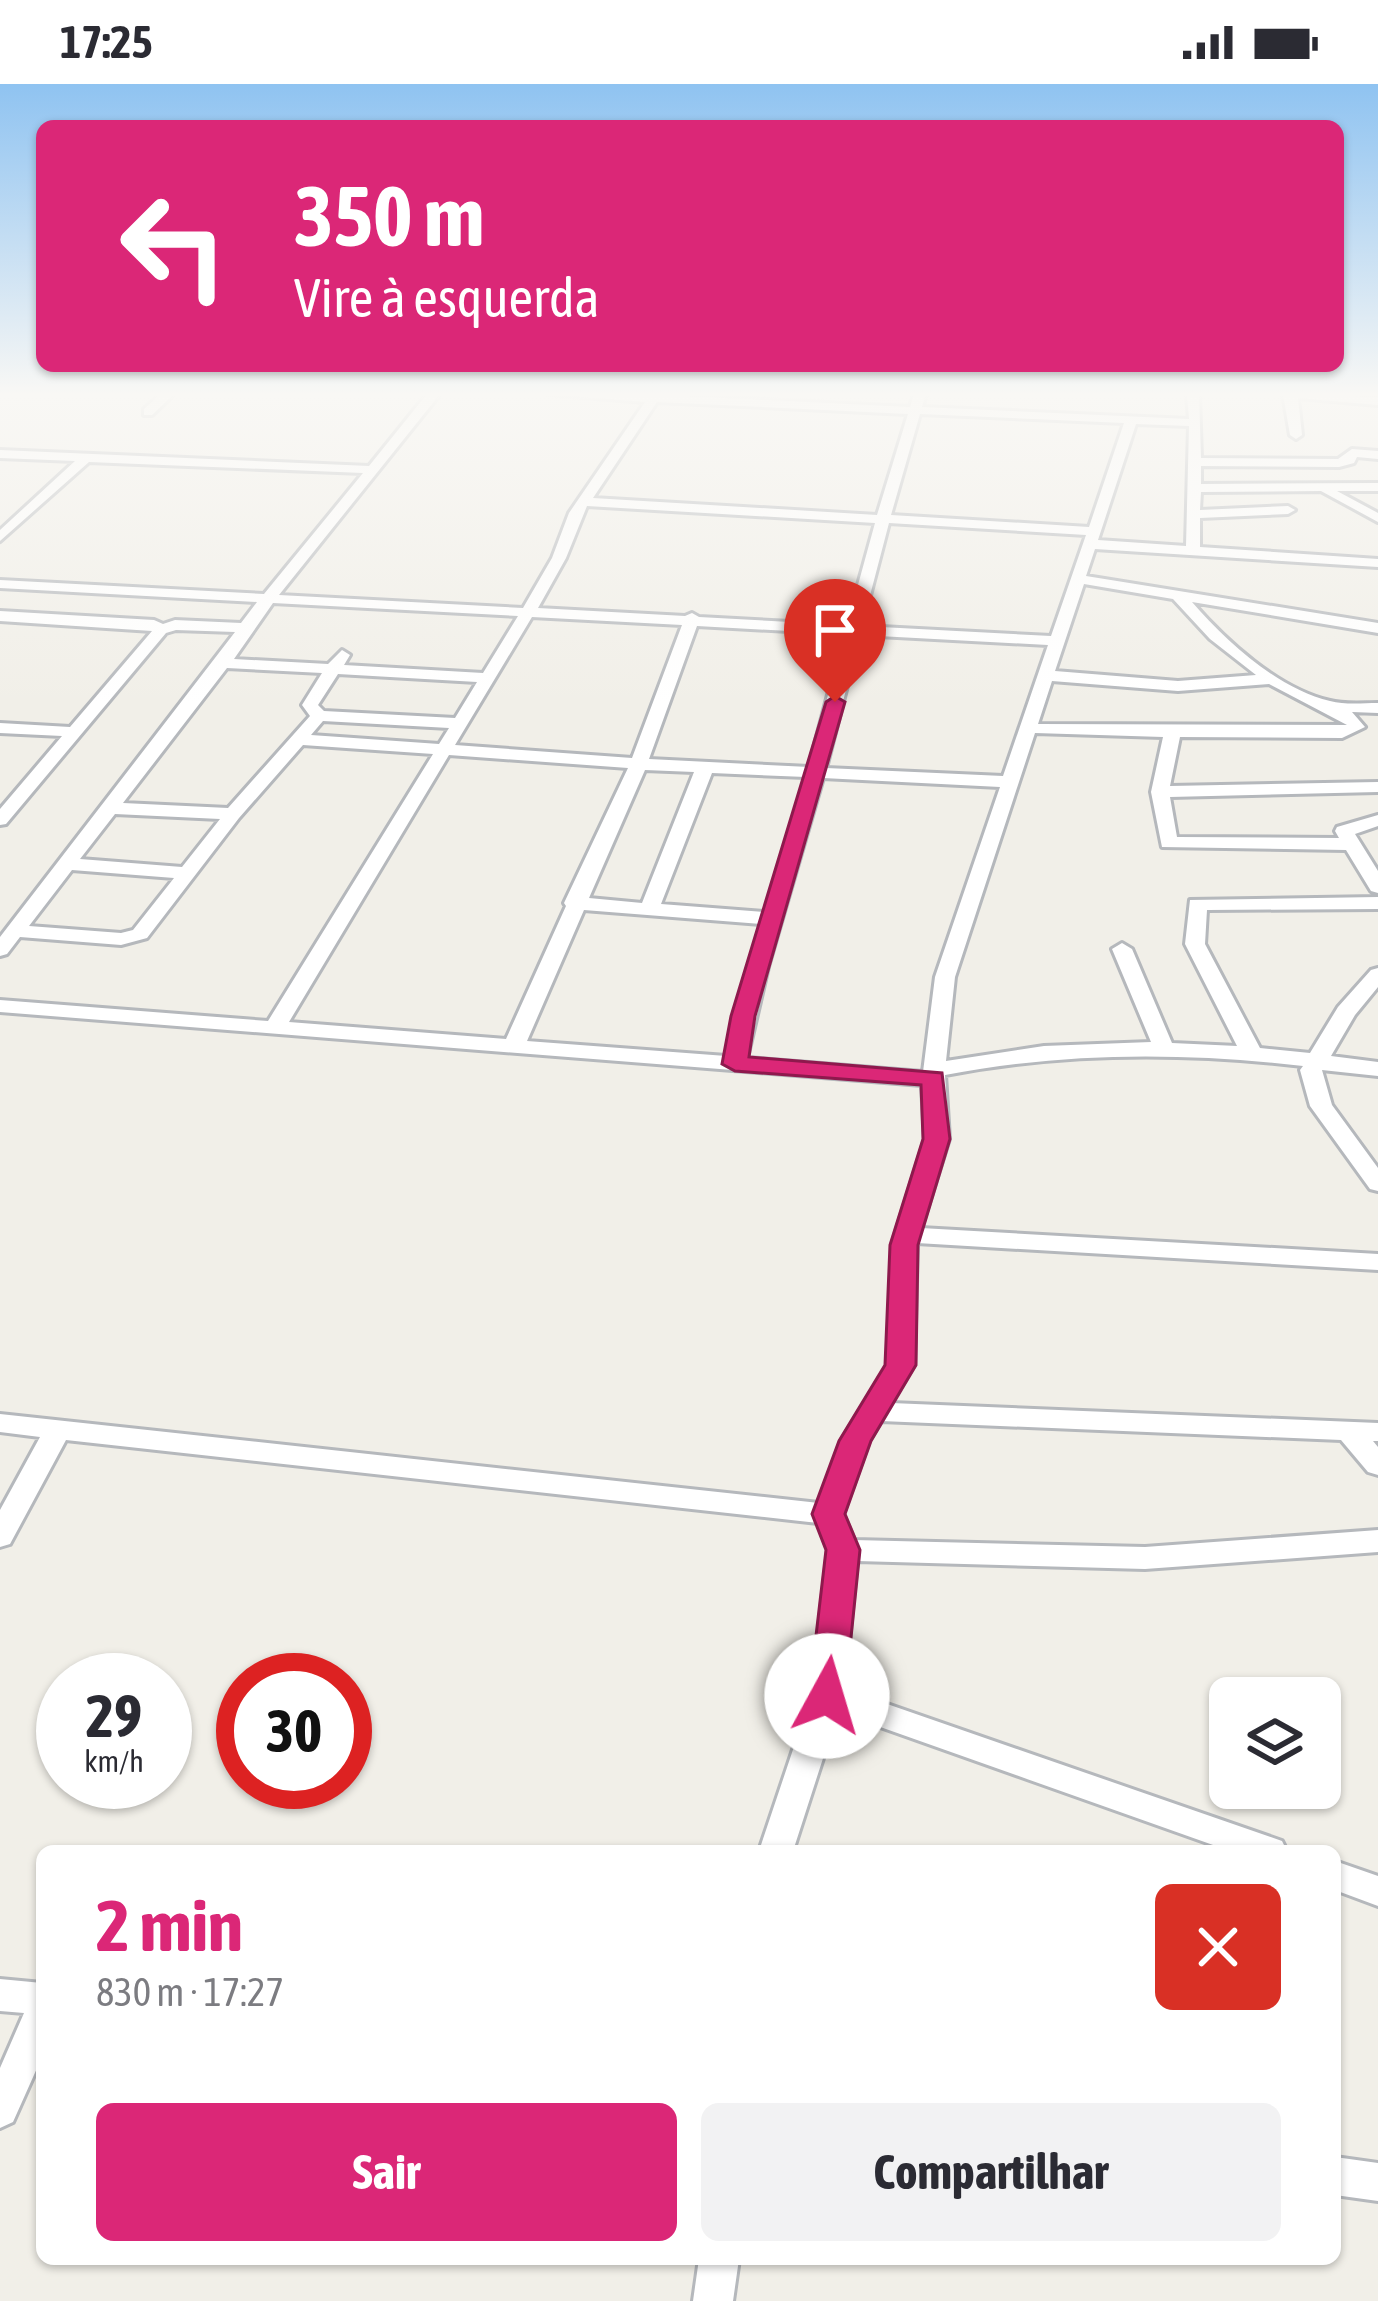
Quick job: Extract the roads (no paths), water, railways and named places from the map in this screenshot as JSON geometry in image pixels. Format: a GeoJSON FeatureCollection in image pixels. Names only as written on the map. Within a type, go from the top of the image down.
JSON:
{"type":"FeatureCollection","features":[{"type":"Feature","properties":{"kind":"street"},"geometry":{"type":"LineString","coordinates":[[0,536],[42,497]]}},
{"type":"Feature","properties":{"kind":"street"},"geometry":{"type":"LineString","coordinates":[[0,950],[224,663],[245,628],[351,497]]}},
{"type":"Feature","properties":{"kind":"street"},"geometry":{"type":"LineString","coordinates":[[275,1027],[528,612],[586,497]]}},
{"type":"Feature","properties":{"kind":"street"},"geometry":{"type":"LineString","coordinates":[[735,1064],[743,1016],[816,773],[888,497]]}},
{"type":"Feature","properties":{"kind":"street"},"geometry":{"type":"LineString","coordinates":[[778,1845],[827,1696],[843,1550],[829,1514],[855,1441],[901,1365],[907,1235],[933,1161],[933,1074],[945,977],[1106,497]]}},
{"type":"Feature","properties":{"kind":"street"},"geometry":{"type":"LineString","coordinates":[[1193,550],[1195,497]]}},
{"type":"Feature","properties":{"kind":"street"},"geometry":{"type":"LineString","coordinates":[[1339,497],[1378,518]]}},
{"type":"Feature","properties":{"kind":"street"},"geometry":{"type":"LineString","coordinates":[[583,502],[882,519],[1193,550],[1374,562],[1378,581]]}},
{"type":"Feature","properties":{"kind":"street"},"geometry":{"type":"LineString","coordinates":[[1196,514],[1288,510]]}},
{"type":"Feature","properties":{"kind":"street"},"geometry":{"type":"LineString","coordinates":[[1078,578],[1378,628]]}},
{"type":"Feature","properties":{"kind":"street"},"geometry":{"type":"LineString","coordinates":[[0,584],[1056,640]]}},
{"type":"Feature","properties":{"kind":"street"},"geometry":{"type":"LineString","coordinates":[[1027,727],[1325,734],[1357,727],[1273,679],[1210,633],[1177,594]]}},
{"type":"Feature","properties":{"kind":"street"},"geometry":{"type":"LineString","coordinates":[[0,616],[154,625],[161,630]]}},
{"type":"Feature","properties":{"kind":"street"},"geometry":{"type":"LineString","coordinates":[[514,1046],[638,764],[692,618]]}},
{"type":"Feature","properties":{"kind":"street"},"geometry":{"type":"LineString","coordinates":[[0,820],[161,630],[175,625],[245,628]]}},
{"type":"Feature","properties":{"kind":"street"},"geometry":{"type":"LineString","coordinates":[[224,663],[337,662],[487,678]]}},
{"type":"Feature","properties":{"kind":"street"},"geometry":{"type":"LineString","coordinates":[[319,716],[310,705],[337,662]]}},
{"type":"Feature","properties":{"kind":"street"},"geometry":{"type":"LineString","coordinates":[[1044,675],[1178,686],[1273,679]]}},
{"type":"Feature","properties":{"kind":"street"},"geometry":{"type":"LineString","coordinates":[[1328,707],[1378,709]]}},
{"type":"Feature","properties":{"kind":"street"},"geometry":{"type":"LineString","coordinates":[[16,931],[134,938],[295,739],[319,716],[459,723]]}},
{"type":"Feature","properties":{"kind":"street"},"geometry":{"type":"LineString","coordinates":[[0,728],[73,732]]}},
{"type":"Feature","properties":{"kind":"street"},"geometry":{"type":"LineString","coordinates":[[1172,733],[1160,792],[1172,844],[1351,844]]}},
{"type":"Feature","properties":{"kind":"street"},"geometry":{"type":"LineString","coordinates":[[295,739],[638,764],[1011,782]]}},
{"type":"Feature","properties":{"kind":"street"},"geometry":{"type":"LineString","coordinates":[[649,911],[705,767]]}},
{"type":"Feature","properties":{"kind":"street"},"geometry":{"type":"LineString","coordinates":[[1160,792],[1378,787]]}},
{"type":"Feature","properties":{"kind":"street"},"geometry":{"type":"LineString","coordinates":[[0,791],[24,792]]}},
{"type":"Feature","properties":{"kind":"street"},"geometry":{"type":"LineString","coordinates":[[108,808],[233,814]]}},
{"type":"Feature","properties":{"kind":"street"},"geometry":{"type":"LineString","coordinates":[[1378,820],[1344,831],[1378,886]]}},
{"type":"Feature","properties":{"kind":"street"},"geometry":{"type":"LineString","coordinates":[[65,864],[190,873]]}},
{"type":"Feature","properties":{"kind":"street"},"geometry":{"type":"LineString","coordinates":[[574,903],[774,919]]}},
{"type":"Feature","properties":{"kind":"street"},"geometry":{"type":"LineString","coordinates":[[1253,1056],[1195,944],[1197,904],[1378,903]]}},
{"type":"Feature","properties":{"kind":"street"},"geometry":{"type":"LineString","coordinates":[[1121,950],[1165,1052]]}},
{"type":"Feature","properties":{"kind":"street"},"geometry":{"type":"LineString","coordinates":[[1374,982],[1311,1070],[1321,1106],[1378,1184]]}},
{"type":"Feature","properties":{"kind":"street"},"geometry":{"type":"LineString","coordinates":[[0,1006],[735,1064],[933,1074],[980,1060],[1051,1050],[1253,1056],[1378,1069]]}},
{"type":"Feature","properties":{"kind":"street"},"geometry":{"type":"LineString","coordinates":[[938,1038],[980,1060]]}},
{"type":"Feature","properties":{"kind":"street"},"geometry":{"type":"LineString","coordinates":[[907,1235],[1378,1262]]}},
{"type":"Feature","properties":{"kind":"street"},"geometry":{"type":"LineString","coordinates":[[875,1412],[1364,1431],[1378,1466]]}},
{"type":"Feature","properties":{"kind":"street"},"geometry":{"type":"LineString","coordinates":[[0,1423],[829,1514]]}},
{"type":"Feature","properties":{"kind":"street"},"geometry":{"type":"LineString","coordinates":[[0,1537],[58,1429]]}},
{"type":"Feature","properties":{"kind":"street"},"geometry":{"type":"LineString","coordinates":[[843,1550],[1164,1558],[1378,1541]]}},
{"type":"Feature","properties":{"kind":"street"},"geometry":{"type":"LineString","coordinates":[[827,1696],[1253,1845]]}},
{"type":"Feature","properties":{"kind":"street"},"geometry":{"type":"LineString","coordinates":[[1341,1877],[1378,1891]]}},
{"type":"Feature","properties":{"kind":"street"},"geometry":{"type":"LineString","coordinates":[[0,1995],[36,1998]]}},
{"type":"Feature","properties":{"kind":"street"},"geometry":{"type":"LineString","coordinates":[[0,2110],[36,2029]]}},
{"type":"Feature","properties":{"kind":"street"},"geometry":{"type":"LineString","coordinates":[[1341,2177],[1378,2182]]}},
{"type":"Feature","properties":{"kind":"street"},"geometry":{"type":"LineString","coordinates":[[713,2301],[717,2265]]}}]}
